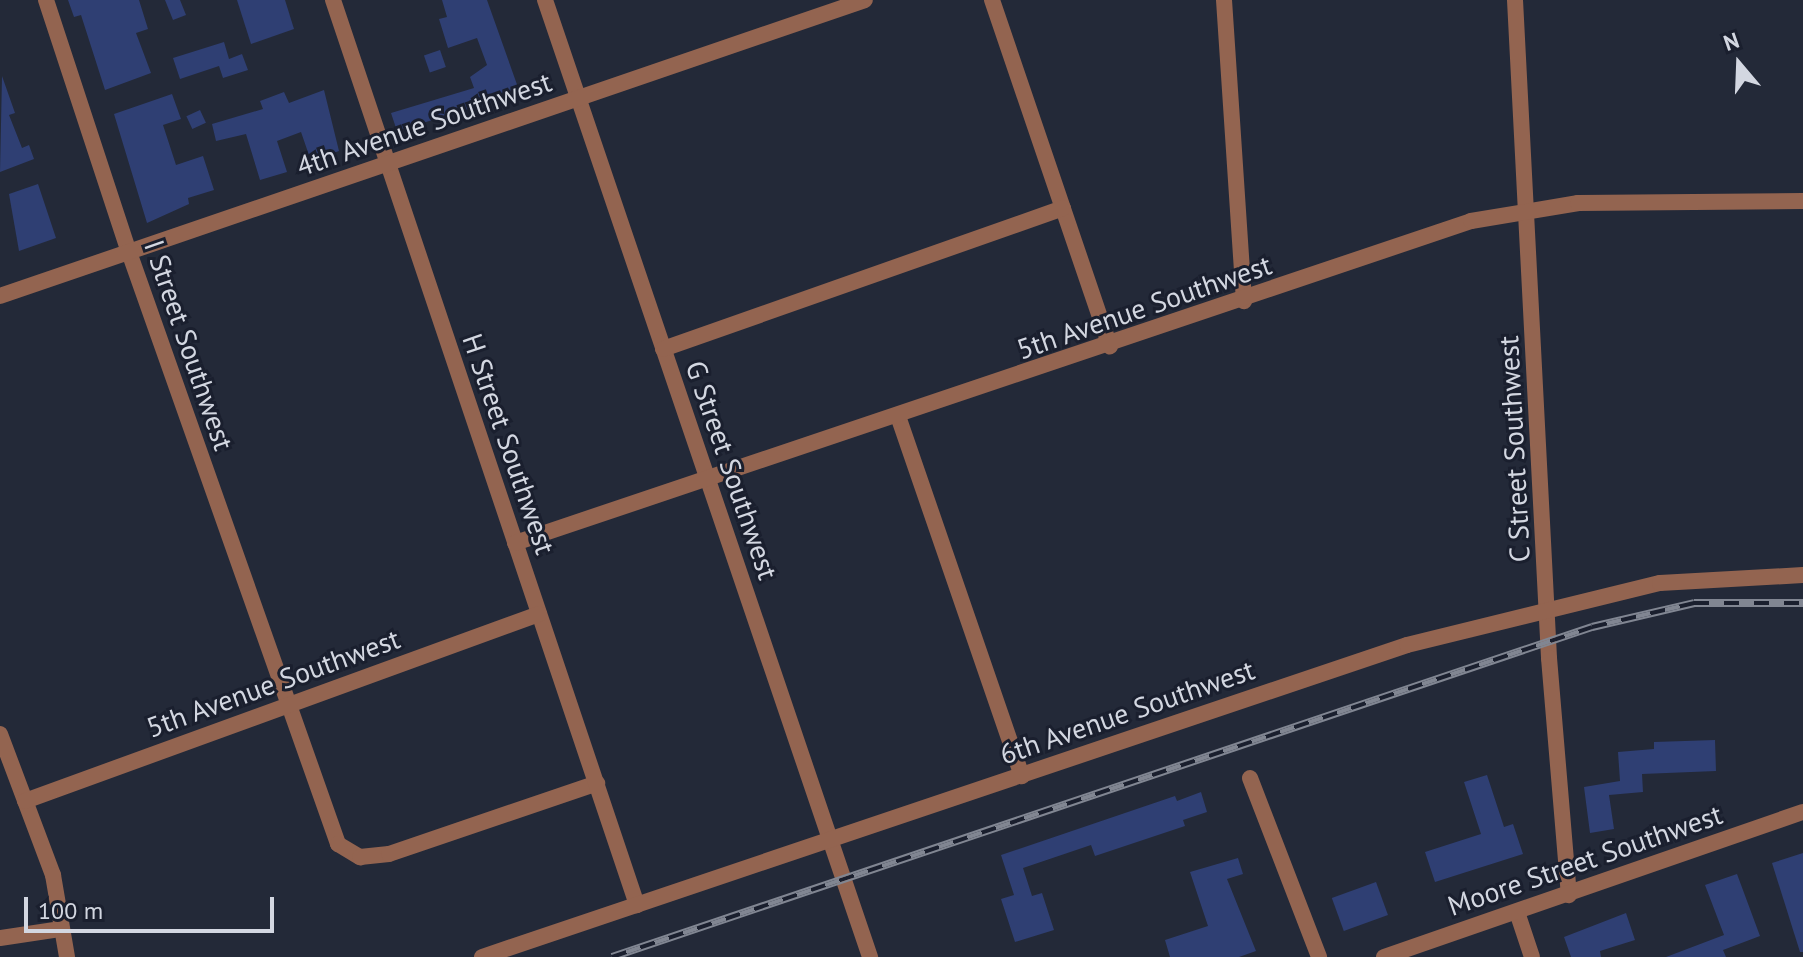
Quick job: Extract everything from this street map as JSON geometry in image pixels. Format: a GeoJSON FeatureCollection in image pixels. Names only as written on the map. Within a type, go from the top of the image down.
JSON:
{"type":"FeatureCollection","features":[{"type":"Feature","properties":{"kind":"street","name":"I Street Southwest"},"geometry":{"type":"LineString","coordinates":[[46,0],[129,252],[338,844],[360,857],[389,854],[597,783]]}},
{"type":"Feature","properties":{"kind":"street","name":"H Street Southwest"},"geometry":{"type":"LineString","coordinates":[[333,0],[385,164],[637,905]]}},
{"type":"Feature","properties":{"kind":"street","name":"G Street Southwest"},"geometry":{"type":"LineString","coordinates":[[545,0],[870,957]]}},
{"type":"Feature","properties":{"kind":"street","name":"4th Avenue Southwest"},"geometry":{"type":"LineString","coordinates":[[0,296],[865,0]]}},
{"type":"Feature","properties":{"kind":"street"},"geometry":{"type":"LineString","coordinates":[[992,0],[1110,346]]}},
{"type":"Feature","properties":{"kind":"street"},"geometry":{"type":"LineString","coordinates":[[1224,0],[1244,301]]}},
{"type":"Feature","properties":{"kind":"street","name":"C Street Southwest"},"geometry":{"type":"LineString","coordinates":[[1515,0],[1547,609],[1569,895]]}},
{"type":"Feature","properties":{"kind":"street","name":"5th Avenue Southwest"},"geometry":{"type":"LineString","coordinates":[[515,543],[1244,301],[1471,221],[1528,209],[1803,201]]}},
{"type":"Feature","properties":{"kind":"street"},"geometry":{"type":"LineString","coordinates":[[663,349],[1063,208]]}},
{"type":"Feature","properties":{"kind":"street"},"geometry":{"type":"LineString","coordinates":[[898,416],[1022,776]]}},
{"type":"Feature","properties":{"kind":"street","name":"6th Avenue Southwest"},"geometry":{"type":"LineString","coordinates":[[482,957],[832,842],[1407,645],[1660,583],[1803,575]]}},
{"type":"Feature","properties":{"kind":"street","name":"5th Avenue Southwest"},"geometry":{"type":"LineString","coordinates":[[25,801],[539,614]]}},
{"type":"Feature","properties":{"kind":"street"},"geometry":{"type":"LineString","coordinates":[[0,734],[4,758],[25,801],[53,875],[67,957]]}},
{"type":"Feature","properties":{"kind":"street"},"geometry":{"type":"LineString","coordinates":[[1250,778],[1319,957]]}},
{"type":"Feature","properties":{"kind":"street","name":"Moore Street Southwest"},"geometry":{"type":"LineString","coordinates":[[1384,957],[1803,812]]}},
{"type":"Feature","properties":{"kind":"street"},"geometry":{"type":"LineString","coordinates":[[1517,912],[1532,957]]}},
{"type":"Feature","properties":{"kind":"street"},"geometry":{"type":"LineString","coordinates":[[0,938],[61,929]]}},
{"type":"Feature","properties":{"kind":"building"},"geometry":{"type":"Polygon","coordinates":[[[68,0],[139,0],[148,29],[136,33],[151,73],[105,90],[81,15],[74,17],[68,0]]]}},
{"type":"Feature","properties":{"kind":"building"},"geometry":{"type":"Polygon","coordinates":[[[165,0],[180,0],[186,15],[173,20],[165,0]]]}},
{"type":"Feature","properties":{"kind":"building"},"geometry":{"type":"Polygon","coordinates":[[[237,0],[285,0],[294,29],[251,44],[237,0]]]}},
{"type":"Feature","properties":{"kind":"building"},"geometry":{"type":"Polygon","coordinates":[[[442,0],[487,0],[520,93],[397,131],[391,113],[474,88],[470,77],[487,65],[477,38],[448,48],[439,19],[447,17],[442,0]]]}},
{"type":"Feature","properties":{"kind":"building"},"geometry":{"type":"Polygon","coordinates":[[[224,42],[229,59],[242,54],[248,70],[223,78],[219,66],[180,79],[173,58],[224,42]]]}},
{"type":"Feature","properties":{"kind":"building"},"geometry":{"type":"Polygon","coordinates":[[[440,50],[446,67],[430,73],[424,56],[440,50]]]}},
{"type":"Feature","properties":{"kind":"building"},"geometry":{"type":"Polygon","coordinates":[[[2,76],[15,113],[9,115],[22,148],[29,145],[34,159],[0,172],[2,76]]]}},
{"type":"Feature","properties":{"kind":"building"},"geometry":{"type":"Polygon","coordinates":[[[324,90],[339,151],[311,161],[301,132],[277,141],[287,172],[260,180],[246,134],[216,141],[212,124],[263,109],[260,101],[284,92],[289,103],[324,90]]]}},
{"type":"Feature","properties":{"kind":"building"},"geometry":{"type":"Polygon","coordinates":[[[172,94],[181,119],[163,125],[176,165],[203,156],[214,190],[188,198],[189,204],[147,223],[114,114],[172,94]]]}},
{"type":"Feature","properties":{"kind":"building"},"geometry":{"type":"Polygon","coordinates":[[[200,110],[206,123],[192,129],[186,116],[200,110]]]}},
{"type":"Feature","properties":{"kind":"building"},"geometry":{"type":"Polygon","coordinates":[[[38,184],[56,238],[19,251],[9,194],[38,184]]]}},
{"type":"Feature","properties":{"kind":"building"},"geometry":{"type":"Polygon","coordinates":[[[1715,740],[1716,771],[1642,774],[1643,792],[1609,795],[1614,829],[1590,833],[1584,787],[1620,781],[1618,752],[1654,749],[1654,742],[1715,740]]]}},
{"type":"Feature","properties":{"kind":"building"},"geometry":{"type":"Polygon","coordinates":[[[1487,775],[1504,827],[1513,824],[1523,854],[1435,882],[1425,852],[1481,834],[1464,782],[1487,775]]]}},
{"type":"Feature","properties":{"kind":"building"},"geometry":{"type":"Polygon","coordinates":[[[1201,792],[1207,812],[1183,820],[1185,826],[1095,856],[1091,845],[1023,868],[1032,896],[1042,893],[1054,930],[1015,942],[1001,899],[1014,895],[1001,855],[1175,796],[1177,801],[1201,792]]]}},
{"type":"Feature","properties":{"kind":"building"},"geometry":{"type":"Polygon","coordinates":[[[1803,853],[1803,952],[1800,952],[1772,863],[1803,853]]]}},
{"type":"Feature","properties":{"kind":"building"},"geometry":{"type":"Polygon","coordinates":[[[1238,858],[1243,874],[1227,879],[1256,951],[1239,957],[1170,957],[1165,940],[1208,926],[1190,872],[1238,858]]]}},
{"type":"Feature","properties":{"kind":"building"},"geometry":{"type":"Polygon","coordinates":[[[1737,874],[1760,936],[1723,950],[1726,957],[1666,957],[1724,935],[1705,885],[1737,874]]]}},
{"type":"Feature","properties":{"kind":"building"},"geometry":{"type":"Polygon","coordinates":[[[1376,882],[1388,915],[1344,931],[1332,898],[1376,882]]]}},
{"type":"Feature","properties":{"kind":"building"},"geometry":{"type":"Polygon","coordinates":[[[1626,913],[1635,940],[1600,951],[1601,957],[1571,957],[1564,937],[1626,913]]]}},
{"type":"Feature","properties":{"kind":"railway"},"geometry":{"type":"LineString","coordinates":[[612,957],[1592,627],[1694,603],[1803,603]]}}]}
